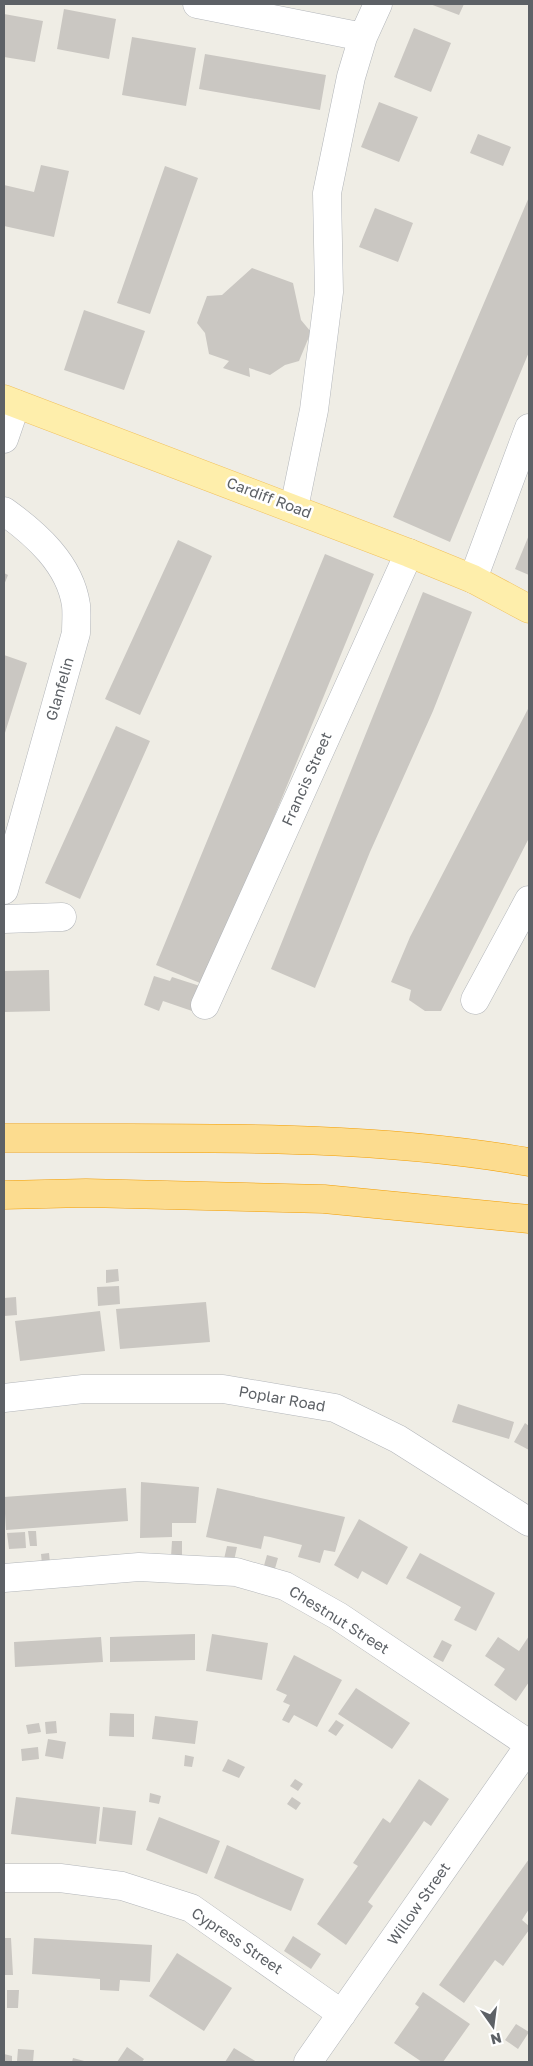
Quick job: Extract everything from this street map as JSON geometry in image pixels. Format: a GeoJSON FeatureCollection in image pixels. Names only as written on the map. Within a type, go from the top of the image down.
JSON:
{"type":"FeatureCollection","features":[{"type":"Feature","properties":{"kind":"highway"},"geometry":{"type":"LineString","coordinates":[[4,1138],[307,1140],[486,1154],[529,1162]]}},
{"type":"Feature","properties":{"kind":"highway"},"geometry":{"type":"LineString","coordinates":[[4,1195],[86,1193],[324,1199],[529,1219]]}},
{"type":"Feature","properties":{"kind":"main road","name":"Cardiff Road"},"geometry":{"type":"LineString","coordinates":[[10,401],[409,553],[473,579],[529,608]]}},
{"type":"Feature","properties":{"kind":"street"},"geometry":{"type":"LineString","coordinates":[[197,4],[363,37]]}},
{"type":"Feature","properties":{"kind":"street"},"geometry":{"type":"LineString","coordinates":[[294,508],[314,410],[329,292],[327,193],[351,77],[363,37],[378,4]]}},
{"type":"Feature","properties":{"kind":"street"},"geometry":{"type":"LineString","coordinates":[[4,439],[10,401]]}},
{"type":"Feature","properties":{"kind":"street"},"geometry":{"type":"LineString","coordinates":[[473,579],[529,428]]}},
{"type":"Feature","properties":{"kind":"street","name":"Glanfelin"},"geometry":{"type":"LineString","coordinates":[[4,512],[25,526],[60,565],[70,581],[76,606],[76,633],[4,890]]}},
{"type":"Feature","properties":{"kind":"street","name":"Francis Street"},"geometry":{"type":"LineString","coordinates":[[205,1005],[409,553]]}},
{"type":"Feature","properties":{"kind":"street"},"geometry":{"type":"LineString","coordinates":[[475,1000],[529,900]]}},
{"type":"Feature","properties":{"kind":"street"},"geometry":{"type":"LineString","coordinates":[[4,919],[62,917]]}},
{"type":"Feature","properties":{"kind":"street","name":"Poplar Road"},"geometry":{"type":"LineString","coordinates":[[4,1398],[83,1388],[223,1389],[335,1408],[398,1439],[529,1522]]}},
{"type":"Feature","properties":{"kind":"street","name":"Chestnut Street"},"geometry":{"type":"LineString","coordinates":[[4,1578],[139,1567],[236,1572],[285,1586],[338,1616],[529,1745]]}},
{"type":"Feature","properties":{"kind":"street","name":"Willow Street"},"geometry":{"type":"LineString","coordinates":[[308,2062],[529,1745]]}},
{"type":"Feature","properties":{"kind":"street","name":"Cypress Street"},"geometry":{"type":"LineString","coordinates":[[4,1878],[60,1878],[122,1886],[191,1908],[342,2014]]}},
{"type":"Feature","properties":{"kind":"building"},"geometry":{"type":"Polygon","coordinates":[[[430,4],[464,4],[459,15],[430,4]]]}},
{"type":"Feature","properties":{"kind":"building"},"geometry":{"type":"Polygon","coordinates":[[[64,9],[116,19],[109,59],[57,49],[64,9]]]}},
{"type":"Feature","properties":{"kind":"building"},"geometry":{"type":"Polygon","coordinates":[[[4,14],[43,21],[35,62],[4,57],[4,14]]]}},
{"type":"Feature","properties":{"kind":"building"},"geometry":{"type":"Polygon","coordinates":[[[414,28],[451,43],[431,92],[394,77],[414,28]]]}},
{"type":"Feature","properties":{"kind":"building"},"geometry":{"type":"Polygon","coordinates":[[[132,37],[196,48],[186,106],[122,95],[132,37]]]}},
{"type":"Feature","properties":{"kind":"building"},"geometry":{"type":"Polygon","coordinates":[[[205,54],[326,75],[320,110],[199,89],[205,54]]]}},
{"type":"Feature","properties":{"kind":"building"},"geometry":{"type":"Polygon","coordinates":[[[379,102],[418,117],[399,162],[361,147],[379,102]]]}},
{"type":"Feature","properties":{"kind":"building"},"geometry":{"type":"Polygon","coordinates":[[[478,134],[511,147],[503,166],[470,153],[478,134]]]}},
{"type":"Feature","properties":{"kind":"building"},"geometry":{"type":"Polygon","coordinates":[[[41,165],[69,171],[54,237],[4,226],[4,185],[34,192],[41,165]]]}},
{"type":"Feature","properties":{"kind":"building"},"geometry":{"type":"Polygon","coordinates":[[[165,166],[198,178],[150,314],[117,303],[165,166]]]}},
{"type":"Feature","properties":{"kind":"building"},"geometry":{"type":"Polygon","coordinates":[[[529,197],[529,352],[450,542],[393,517],[529,197]]]}},
{"type":"Feature","properties":{"kind":"building"},"geometry":{"type":"Polygon","coordinates":[[[375,208],[413,223],[398,262],[359,247],[375,208]]]}},
{"type":"Feature","properties":{"kind":"building"},"geometry":{"type":"Polygon","coordinates":[[[252,268],[293,283],[301,320],[311,332],[299,361],[285,365],[270,375],[249,368],[250,377],[223,368],[229,361],[209,354],[205,333],[197,323],[207,296],[222,295],[252,268]]]}},
{"type":"Feature","properties":{"kind":"building"},"geometry":{"type":"Polygon","coordinates":[[[84,310],[145,331],[124,390],[64,370],[84,310]]]}},
{"type":"Feature","properties":{"kind":"building"},"geometry":{"type":"Polygon","coordinates":[[[529,535],[529,575],[515,569],[529,535]]]}},
{"type":"Feature","properties":{"kind":"building"},"geometry":{"type":"Polygon","coordinates":[[[178,540],[212,556],[140,715],[105,699],[178,540]]]}},
{"type":"Feature","properties":{"kind":"building"},"geometry":{"type":"Polygon","coordinates":[[[325,554],[374,574],[205,985],[156,965],[325,554]]]}},
{"type":"Feature","properties":{"kind":"building"},"geometry":{"type":"Polygon","coordinates":[[[4,573],[8,575],[4,585],[4,573]]]}},
{"type":"Feature","properties":{"kind":"building"},"geometry":{"type":"Polygon","coordinates":[[[423,592],[472,612],[433,711],[370,852],[315,988],[271,969],[423,592]]]}},
{"type":"Feature","properties":{"kind":"building"},"geometry":{"type":"Polygon","coordinates":[[[4,655],[27,663],[4,736],[4,655]]]}},
{"type":"Feature","properties":{"kind":"building"},"geometry":{"type":"Polygon","coordinates":[[[529,707],[529,838],[441,1011],[425,1011],[409,1000],[411,990],[391,982],[410,937],[529,707]]]}},
{"type":"Feature","properties":{"kind":"building"},"geometry":{"type":"Polygon","coordinates":[[[116,726],[150,741],[80,899],[45,883],[116,726]]]}},
{"type":"Feature","properties":{"kind":"building"},"geometry":{"type":"Polygon","coordinates":[[[49,970],[50,1011],[4,1012],[4,971],[49,970]]]}},
{"type":"Feature","properties":{"kind":"building"},"geometry":{"type":"Polygon","coordinates":[[[154,976],[170,981],[172,977],[203,987],[195,1012],[163,1001],[159,1011],[144,1005],[154,976]]]}},
{"type":"Feature","properties":{"kind":"building"},"geometry":{"type":"Polygon","coordinates":[[[118,1269],[119,1281],[106,1283],[106,1270],[118,1269]]]}},
{"type":"Feature","properties":{"kind":"building"},"geometry":{"type":"Polygon","coordinates":[[[119,1286],[120,1304],[98,1306],[97,1287],[119,1286]]]}},
{"type":"Feature","properties":{"kind":"building"},"geometry":{"type":"Polygon","coordinates":[[[16,1297],[17,1315],[4,1316],[4,1298],[16,1297]]]}},
{"type":"Feature","properties":{"kind":"building"},"geometry":{"type":"Polygon","coordinates":[[[206,1302],[210,1342],[120,1349],[116,1309],[206,1302]]]}},
{"type":"Feature","properties":{"kind":"building"},"geometry":{"type":"Polygon","coordinates":[[[100,1311],[105,1351],[20,1361],[15,1321],[100,1311]]]}},
{"type":"Feature","properties":{"kind":"building"},"geometry":{"type":"Polygon","coordinates":[[[458,1404],[514,1422],[509,1439],[452,1422],[458,1404]]]}},
{"type":"Feature","properties":{"kind":"building"},"geometry":{"type":"Polygon","coordinates":[[[525,1423],[529,1426],[529,1450],[514,1442],[525,1423]]]}},
{"type":"Feature","properties":{"kind":"building"},"geometry":{"type":"Polygon","coordinates":[[[141,1482],[199,1487],[196,1523],[172,1523],[172,1537],[140,1538],[141,1482]]]}},
{"type":"Feature","properties":{"kind":"building"},"geometry":{"type":"Polygon","coordinates":[[[126,1488],[128,1521],[6,1530],[4,1497],[126,1488]]]}},
{"type":"Feature","properties":{"kind":"building"},"geometry":{"type":"Polygon","coordinates":[[[217,1488],[345,1517],[335,1552],[324,1550],[320,1563],[298,1557],[302,1545],[270,1537],[264,1536],[261,1549],[206,1537],[217,1488]]]}},
{"type":"Feature","properties":{"kind":"building"},"geometry":{"type":"Polygon","coordinates":[[[359,1519],[408,1547],[387,1585],[362,1571],[358,1579],[334,1565],[359,1519]]]}},
{"type":"Feature","properties":{"kind":"building"},"geometry":{"type":"Polygon","coordinates":[[[28,1531],[36,1531],[37,1546],[30,1546],[28,1531]]]}},
{"type":"Feature","properties":{"kind":"building"},"geometry":{"type":"Polygon","coordinates":[[[25,1532],[26,1548],[9,1549],[7,1533],[25,1532]]]}},
{"type":"Feature","properties":{"kind":"building"},"geometry":{"type":"Polygon","coordinates":[[[172,1541],[182,1541],[182,1557],[171,1557],[172,1541]]]}},
{"type":"Feature","properties":{"kind":"building"},"geometry":{"type":"Polygon","coordinates":[[[227,1546],[237,1547],[234,1561],[224,1559],[227,1546]]]}},
{"type":"Feature","properties":{"kind":"building"},"geometry":{"type":"Polygon","coordinates":[[[49,1553],[50,1563],[42,1564],[41,1554],[49,1553]]]}},
{"type":"Feature","properties":{"kind":"building"},"geometry":{"type":"Polygon","coordinates":[[[420,1553],[495,1593],[476,1631],[454,1620],[461,1607],[406,1578],[420,1553]]]}},
{"type":"Feature","properties":{"kind":"building"},"geometry":{"type":"Polygon","coordinates":[[[267,1555],[278,1558],[274,1572],[263,1569],[267,1555]]]}},
{"type":"Feature","properties":{"kind":"building"},"geometry":{"type":"Polygon","coordinates":[[[195,1634],[195,1660],[110,1662],[110,1637],[195,1634]]]}},
{"type":"Feature","properties":{"kind":"building"},"geometry":{"type":"Polygon","coordinates":[[[212,1634],[268,1643],[262,1680],[206,1671],[212,1634]]]}},
{"type":"Feature","properties":{"kind":"building"},"geometry":{"type":"Polygon","coordinates":[[[529,1636],[529,1682],[516,1701],[494,1685],[505,1669],[485,1656],[498,1637],[519,1651],[529,1636]]]}},
{"type":"Feature","properties":{"kind":"building"},"geometry":{"type":"Polygon","coordinates":[[[101,1637],[103,1662],[15,1667],[14,1642],[101,1637]]]}},
{"type":"Feature","properties":{"kind":"building"},"geometry":{"type":"Polygon","coordinates":[[[442,1640],[452,1645],[443,1662],[433,1657],[442,1640]]]}},
{"type":"Feature","properties":{"kind":"building"},"geometry":{"type":"Polygon","coordinates":[[[294,1655],[342,1680],[317,1727],[294,1715],[289,1723],[282,1720],[290,1705],[283,1702],[287,1695],[276,1690],[294,1655]]]}},
{"type":"Feature","properties":{"kind":"building"},"geometry":{"type":"Polygon","coordinates":[[[356,1688],[410,1723],[392,1749],[338,1714],[356,1688]]]}},
{"type":"Feature","properties":{"kind":"building"},"geometry":{"type":"Polygon","coordinates":[[[110,1713],[134,1714],[134,1737],[109,1736],[110,1713]]]}},
{"type":"Feature","properties":{"kind":"building"},"geometry":{"type":"Polygon","coordinates":[[[155,1716],[198,1721],[195,1744],[152,1739],[155,1716]]]}},
{"type":"Feature","properties":{"kind":"building"},"geometry":{"type":"Polygon","coordinates":[[[336,1720],[344,1725],[336,1736],[328,1731],[336,1720]]]}},
{"type":"Feature","properties":{"kind":"building"},"geometry":{"type":"Polygon","coordinates":[[[56,1721],[57,1733],[46,1734],[45,1722],[56,1721]]]}},
{"type":"Feature","properties":{"kind":"building"},"geometry":{"type":"Polygon","coordinates":[[[39,1723],[41,1732],[28,1734],[26,1725],[39,1723]]]}},
{"type":"Feature","properties":{"kind":"building"},"geometry":{"type":"Polygon","coordinates":[[[48,1739],[66,1742],[63,1759],[45,1756],[48,1739]]]}},
{"type":"Feature","properties":{"kind":"building"},"geometry":{"type":"Polygon","coordinates":[[[38,1747],[39,1759],[22,1761],[21,1749],[38,1747]]]}},
{"type":"Feature","properties":{"kind":"building"},"geometry":{"type":"Polygon","coordinates":[[[185,1755],[194,1757],[192,1767],[184,1766],[185,1755]]]}},
{"type":"Feature","properties":{"kind":"building"},"geometry":{"type":"Polygon","coordinates":[[[228,1759],[245,1767],[239,1778],[222,1771],[228,1759]]]}},
{"type":"Feature","properties":{"kind":"building"},"geometry":{"type":"Polygon","coordinates":[[[295,1779],[303,1784],[298,1791],[290,1786],[295,1779]]]}},
{"type":"Feature","properties":{"kind":"building"},"geometry":{"type":"Polygon","coordinates":[[[419,1779],[449,1799],[431,1826],[424,1821],[368,1902],[373,1906],[346,1945],[317,1924],[358,1866],[353,1863],[383,1818],[390,1823],[419,1779]]]}},
{"type":"Feature","properties":{"kind":"building"},"geometry":{"type":"Polygon","coordinates":[[[150,1793],[161,1796],[159,1804],[149,1802],[150,1793]]]}},
{"type":"Feature","properties":{"kind":"building"},"geometry":{"type":"Polygon","coordinates":[[[16,1797],[100,1807],[96,1844],[11,1834],[16,1797]]]}},
{"type":"Feature","properties":{"kind":"building"},"geometry":{"type":"Polygon","coordinates":[[[292,1797],[301,1803],[296,1810],[287,1804],[292,1797]]]}},
{"type":"Feature","properties":{"kind":"building"},"geometry":{"type":"Polygon","coordinates":[[[103,1807],[136,1811],[132,1845],[99,1841],[103,1807]]]}},
{"type":"Feature","properties":{"kind":"building"},"geometry":{"type":"Polygon","coordinates":[[[159,1817],[220,1841],[207,1874],[146,1850],[159,1817]]]}},
{"type":"Feature","properties":{"kind":"building"},"geometry":{"type":"Polygon","coordinates":[[[227,1845],[304,1879],[291,1911],[214,1878],[227,1845]]]}},
{"type":"Feature","properties":{"kind":"building"},"geometry":{"type":"Polygon","coordinates":[[[529,1859],[529,1909],[522,1920],[529,1926],[529,1930],[503,1966],[495,1960],[464,2003],[439,1985],[529,1859]]]}},
{"type":"Feature","properties":{"kind":"building"},"geometry":{"type":"Polygon","coordinates":[[[293,1936],[321,1954],[311,1969],[284,1951],[293,1936]]]}},
{"type":"Feature","properties":{"kind":"building"},"geometry":{"type":"Polygon","coordinates":[[[4,1938],[11,1938],[13,1975],[4,1975],[4,1938]]]}},
{"type":"Feature","properties":{"kind":"building"},"geometry":{"type":"Polygon","coordinates":[[[34,1938],[152,1945],[150,1982],[120,1980],[119,1991],[100,1990],[100,1979],[32,1974],[34,1938]]]}},
{"type":"Feature","properties":{"kind":"building"},"geometry":{"type":"Polygon","coordinates":[[[177,1953],[232,1988],[204,2031],[149,1996],[177,1953]]]}},
{"type":"Feature","properties":{"kind":"building"},"geometry":{"type":"Polygon","coordinates":[[[7,1990],[19,1990],[18,2008],[7,2008],[7,1990]]]}},
{"type":"Feature","properties":{"kind":"building"},"geometry":{"type":"Polygon","coordinates":[[[423,1992],[470,2024],[443,2062],[422,2062],[394,2043],[419,2007],[415,2004],[423,1992]]]}},
{"type":"Feature","properties":{"kind":"building"},"geometry":{"type":"Polygon","coordinates":[[[516,2024],[529,2032],[518,2049],[505,2040],[516,2024]]]}},
{"type":"Feature","properties":{"kind":"building"},"geometry":{"type":"Polygon","coordinates":[[[127,2047],[144,2059],[142,2062],[117,2062],[127,2047]]]}},
{"type":"Feature","properties":{"kind":"building"},"geometry":{"type":"Polygon","coordinates":[[[234,2048],[257,2062],[225,2062],[234,2048]]]}},
{"type":"Feature","properties":{"kind":"building"},"geometry":{"type":"Polygon","coordinates":[[[18,2049],[34,2050],[33,2062],[17,2061],[18,2049]]]}},
{"type":"Feature","properties":{"kind":"building"},"geometry":{"type":"Polygon","coordinates":[[[4,2054],[12,2056],[12,2062],[4,2062],[4,2054]]]}},
{"type":"Feature","properties":{"kind":"building"},"geometry":{"type":"Polygon","coordinates":[[[73,2058],[88,2062],[72,2062],[73,2058]]]}}]}
